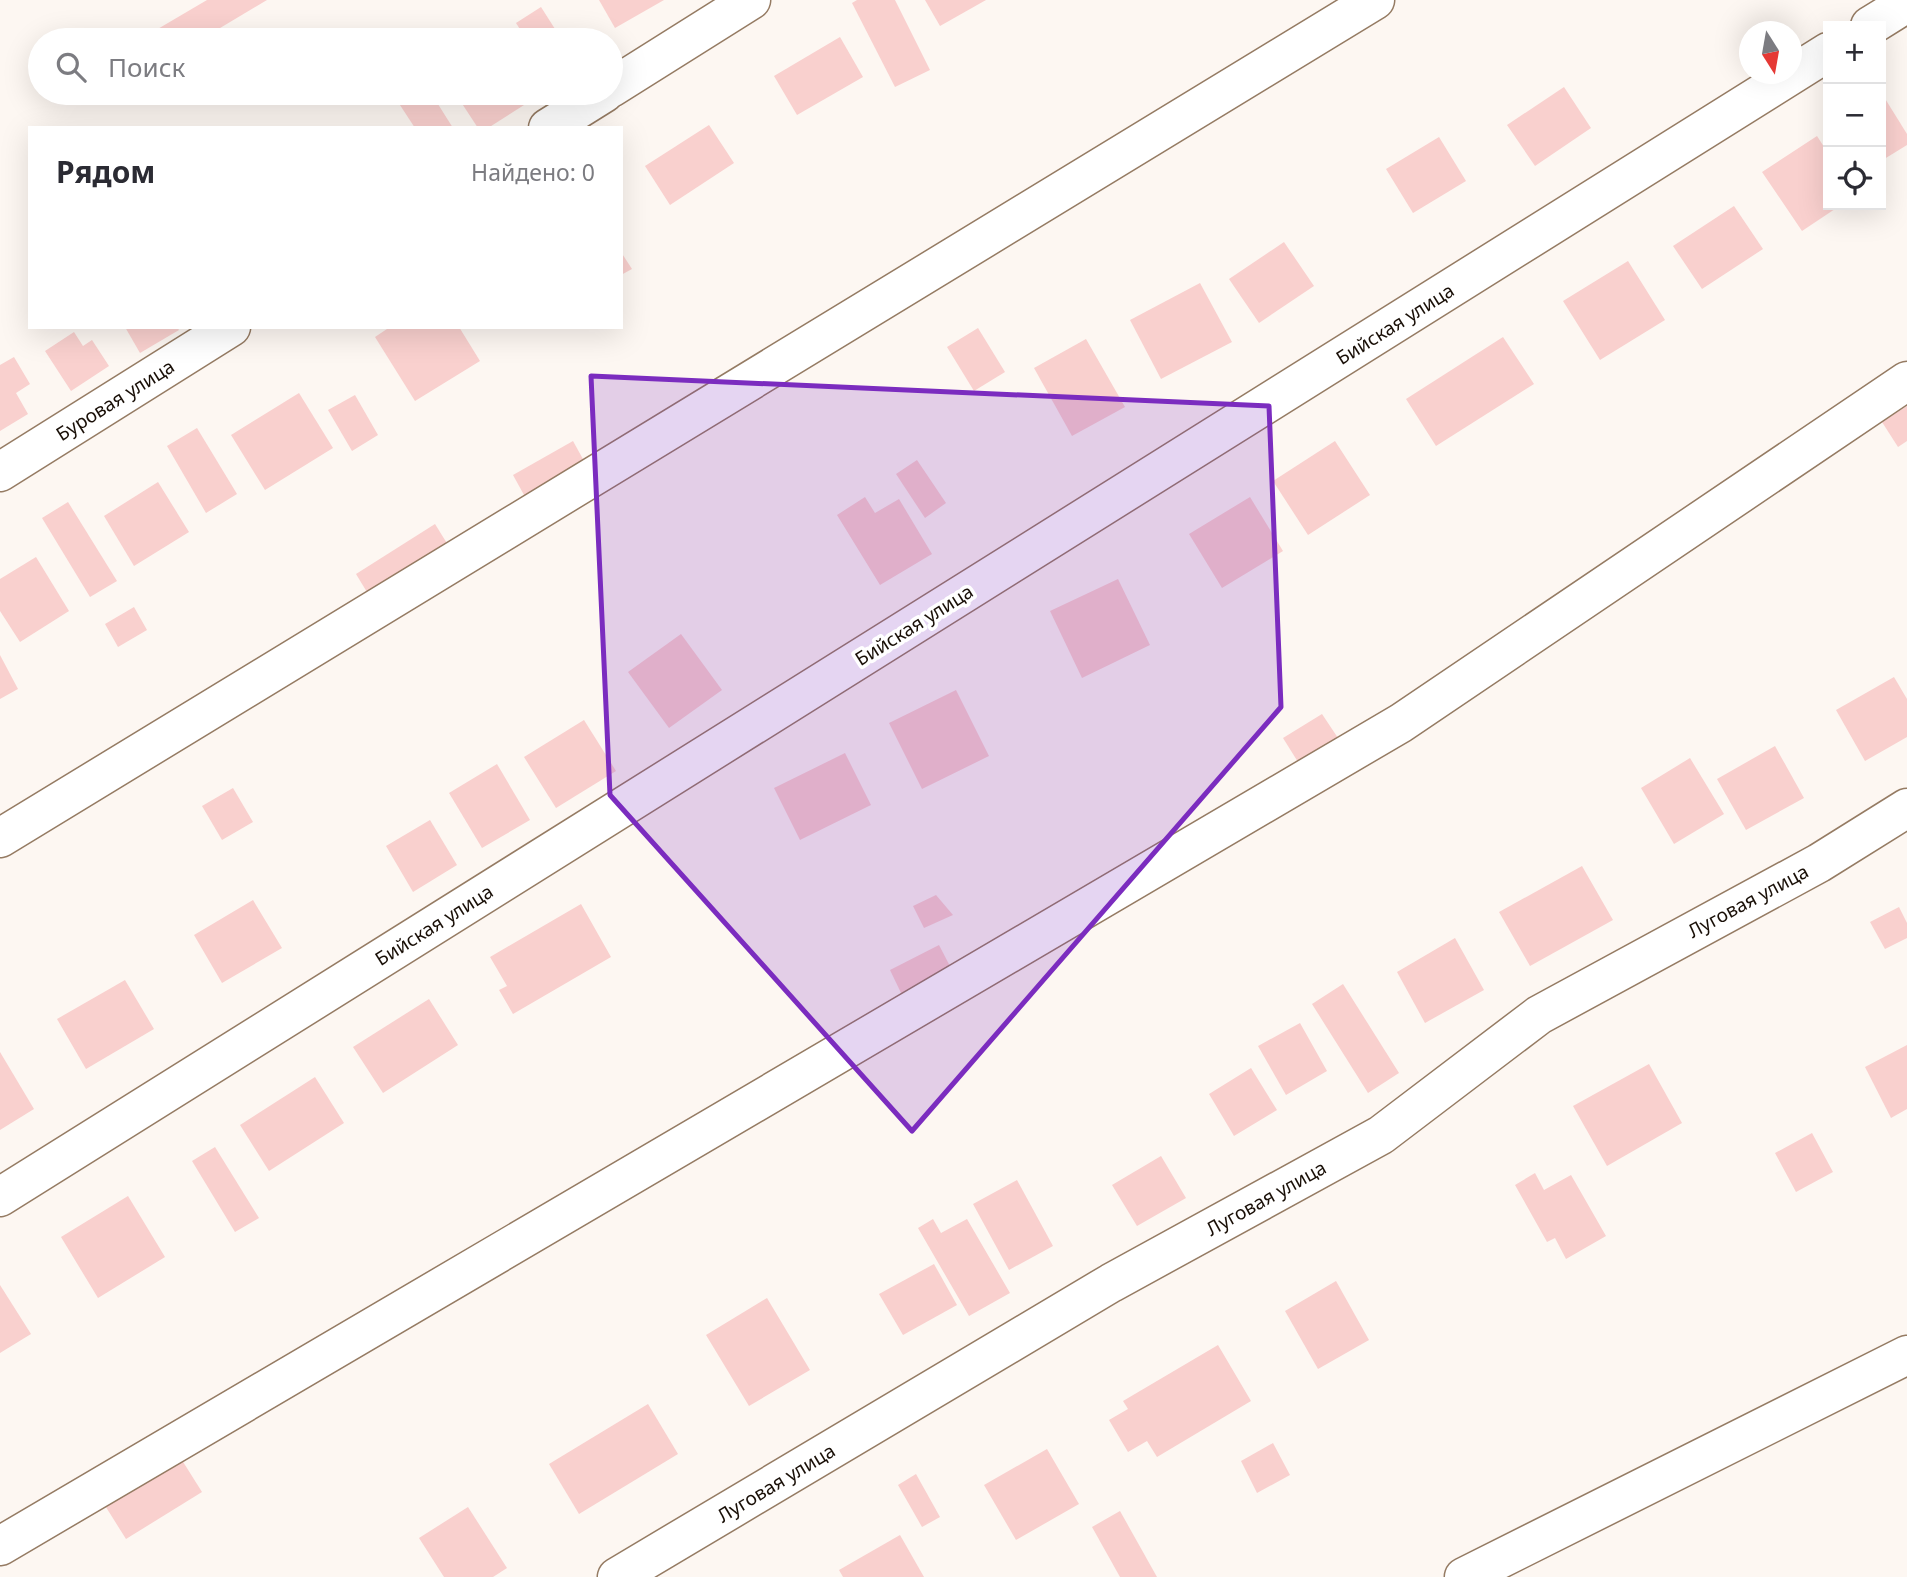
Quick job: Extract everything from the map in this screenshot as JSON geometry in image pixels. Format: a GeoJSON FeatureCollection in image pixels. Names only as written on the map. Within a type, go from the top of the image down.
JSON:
{"type":"FeatureCollection","features":[{"type":"Feature","properties":{"kind":"street"},"geometry":{"type":"LineString","coordinates":[[623,80],[751,0]]}},
{"type":"Feature","properties":{"kind":"street"},"geometry":{"type":"LineString","coordinates":[[0,838],[1376,0]]}},
{"type":"Feature","properties":{"kind":"street"},"geometry":{"type":"LineString","coordinates":[[1878,21],[1907,3]]}},
{"type":"Feature","properties":{"kind":"street","name":"Бийская улица"},"geometry":{"type":"LineString","coordinates":[[0,1197],[1823,55]]}},
{"type":"Feature","properties":{"kind":"street"},"geometry":{"type":"LineString","coordinates":[[551,126],[585,105]]}},
{"type":"Feature","properties":{"kind":"street","name":"Буровая улица"},"geometry":{"type":"LineString","coordinates":[[0,472],[228,329]]}},
{"type":"Feature","properties":{"kind":"street"},"geometry":{"type":"LineString","coordinates":[[0,1546],[1401,723],[1907,381]]}},
{"type":"Feature","properties":{"kind":"street","name":"Луговая улица"},"geometry":{"type":"LineString","coordinates":[[617,1577],[1111,1283],[1381,1135],[1539,1014],[1819,863],[1907,808]]}},
{"type":"Feature","properties":{"kind":"street"},"geometry":{"type":"LineString","coordinates":[[1464,1577],[1907,1354]]}},
{"type":"Feature","properties":{"kind":"highlighted area"},"geometry":{"type":"Polygon","coordinates":[[[591,376],[1269,406],[1281,707],[912,1131],[610,795],[591,376]]]}},
{"type":"Feature","properties":{"kind":"building"},"geometry":{"type":"Polygon","coordinates":[[[207,0],[267,0],[220,28],[159,28],[207,0]]]}},
{"type":"Feature","properties":{"kind":"building"},"geometry":{"type":"Polygon","coordinates":[[[599,0],[664,0],[615,28],[599,0]]]}},
{"type":"Feature","properties":{"kind":"building"},"geometry":{"type":"Polygon","coordinates":[[[857,0],[895,0],[930,70],[895,87],[852,3],[857,0]]]}},
{"type":"Feature","properties":{"kind":"building"},"geometry":{"type":"Polygon","coordinates":[[[925,0],[986,0],[940,26],[925,0]]]}},
{"type":"Feature","properties":{"kind":"building"},"geometry":{"type":"Polygon","coordinates":[[[541,7],[554,28],[519,28],[516,23],[541,7]]]}},
{"type":"Feature","properties":{"kind":"building"},"geometry":{"type":"Polygon","coordinates":[[[840,37],[863,77],[797,115],[774,76],[840,37]]]}},
{"type":"Feature","properties":{"kind":"building"},"geometry":{"type":"Polygon","coordinates":[[[1564,87],[1591,128],[1535,166],[1507,125],[1564,87]]]}},
{"type":"Feature","properties":{"kind":"building"},"geometry":{"type":"Polygon","coordinates":[[[1886,100],[1907,134],[1907,145],[1886,158],[1886,100]]]}},
{"type":"Feature","properties":{"kind":"building"},"geometry":{"type":"Polygon","coordinates":[[[400,105],[439,105],[452,126],[414,126],[400,105]]]}},
{"type":"Feature","properties":{"kind":"building"},"geometry":{"type":"Polygon","coordinates":[[[463,105],[524,105],[491,126],[477,126],[463,105]]]}},
{"type":"Feature","properties":{"kind":"building"},"geometry":{"type":"Polygon","coordinates":[[[709,125],[734,163],[670,205],[645,166],[709,125]]]}},
{"type":"Feature","properties":{"kind":"building"},"geometry":{"type":"Polygon","coordinates":[[[1817,136],[1823,145],[1823,210],[1834,210],[1802,231],[1762,172],[1817,136]]]}},
{"type":"Feature","properties":{"kind":"building"},"geometry":{"type":"Polygon","coordinates":[[[1439,137],[1466,181],[1413,213],[1386,169],[1439,137]]]}},
{"type":"Feature","properties":{"kind":"building"},"geometry":{"type":"Polygon","coordinates":[[[1734,206],[1763,249],[1702,289],[1673,246],[1734,206]]]}},
{"type":"Feature","properties":{"kind":"building"},"geometry":{"type":"Polygon","coordinates":[[[1284,242],[1314,286],[1259,323],[1229,279],[1284,242]]]}},
{"type":"Feature","properties":{"kind":"building"},"geometry":{"type":"Polygon","coordinates":[[[623,255],[632,269],[623,274],[623,255]]]}},
{"type":"Feature","properties":{"kind":"building"},"geometry":{"type":"Polygon","coordinates":[[[1628,261],[1665,320],[1600,360],[1563,301],[1628,261]]]}},
{"type":"Feature","properties":{"kind":"building"},"geometry":{"type":"Polygon","coordinates":[[[1200,283],[1232,342],[1161,379],[1130,320],[1200,283]]]}},
{"type":"Feature","properties":{"kind":"building"},"geometry":{"type":"Polygon","coordinates":[[[978,328],[1005,372],[974,391],[947,347],[978,328]]]}},
{"type":"Feature","properties":{"kind":"building"},"geometry":{"type":"Polygon","coordinates":[[[126,329],[179,330],[140,353],[126,329]]]}},
{"type":"Feature","properties":{"kind":"building"},"geometry":{"type":"Polygon","coordinates":[[[387,329],[460,329],[480,361],[415,401],[375,337],[387,329]]]}},
{"type":"Feature","properties":{"kind":"building"},"geometry":{"type":"Polygon","coordinates":[[[74,332],[83,346],[92,340],[109,366],[71,391],[45,351],[74,332]]]}},
{"type":"Feature","properties":{"kind":"building"},"geometry":{"type":"Polygon","coordinates":[[[1503,337],[1534,384],[1436,446],[1406,399],[1503,337]]]}},
{"type":"Feature","properties":{"kind":"building"},"geometry":{"type":"Polygon","coordinates":[[[1086,339],[1125,407],[1072,436],[1034,368],[1086,339]]]}},
{"type":"Feature","properties":{"kind":"building"},"geometry":{"type":"Polygon","coordinates":[[[14,357],[30,384],[16,393],[28,414],[0,431],[0,365],[14,357]]]}},
{"type":"Feature","properties":{"kind":"building"},"geometry":{"type":"Polygon","coordinates":[[[299,393],[333,448],[265,490],[231,435],[299,393]]]}},
{"type":"Feature","properties":{"kind":"building"},"geometry":{"type":"Polygon","coordinates":[[[355,395],[378,435],[352,451],[328,410],[355,395]]]}},
{"type":"Feature","properties":{"kind":"building"},"geometry":{"type":"Polygon","coordinates":[[[1907,406],[1907,441],[1898,447],[1882,422],[1907,406]]]}},
{"type":"Feature","properties":{"kind":"building"},"geometry":{"type":"Polygon","coordinates":[[[197,428],[237,494],[206,513],[167,446],[197,428]]]}},
{"type":"Feature","properties":{"kind":"building"},"geometry":{"type":"Polygon","coordinates":[[[573,441],[589,470],[529,504],[513,475],[573,441]]]}},
{"type":"Feature","properties":{"kind":"building"},"geometry":{"type":"Polygon","coordinates":[[[1335,441],[1370,495],[1308,535],[1273,481],[1335,441]]]}},
{"type":"Feature","properties":{"kind":"building"},"geometry":{"type":"Polygon","coordinates":[[[917,460],[946,503],[925,518],[896,474],[917,460]]]}},
{"type":"Feature","properties":{"kind":"building"},"geometry":{"type":"Polygon","coordinates":[[[158,482],[189,532],[134,566],[104,516],[158,482]]]}},
{"type":"Feature","properties":{"kind":"building"},"geometry":{"type":"Polygon","coordinates":[[[865,497],[875,513],[899,499],[932,554],[880,585],[837,515],[865,497]]]}},
{"type":"Feature","properties":{"kind":"building"},"geometry":{"type":"Polygon","coordinates":[[[1250,497],[1283,551],[1222,588],[1189,534],[1250,497]]]}},
{"type":"Feature","properties":{"kind":"building"},"geometry":{"type":"Polygon","coordinates":[[[68,502],[117,581],[90,597],[42,518],[68,502]]]}},
{"type":"Feature","properties":{"kind":"building"},"geometry":{"type":"Polygon","coordinates":[[[435,524],[453,553],[373,602],[356,574],[435,524]]]}},
{"type":"Feature","properties":{"kind":"building"},"geometry":{"type":"Polygon","coordinates":[[[36,557],[69,611],[20,642],[0,611],[0,579],[36,557]]]}},
{"type":"Feature","properties":{"kind":"building"},"geometry":{"type":"Polygon","coordinates":[[[1118,579],[1150,645],[1082,678],[1050,611],[1118,579]]]}},
{"type":"Feature","properties":{"kind":"building"},"geometry":{"type":"Polygon","coordinates":[[[134,607],[147,630],[118,647],[105,624],[134,607]]]}},
{"type":"Feature","properties":{"kind":"building"},"geometry":{"type":"Polygon","coordinates":[[[681,634],[722,690],[669,728],[628,672],[681,634]]]}},
{"type":"Feature","properties":{"kind":"building"},"geometry":{"type":"Polygon","coordinates":[[[0,655],[18,689],[0,699],[0,655]]]}},
{"type":"Feature","properties":{"kind":"building"},"geometry":{"type":"Polygon","coordinates":[[[1894,677],[1907,699],[1907,737],[1865,761],[1836,710],[1894,677]]]}},
{"type":"Feature","properties":{"kind":"building"},"geometry":{"type":"Polygon","coordinates":[[[956,690],[989,756],[922,789],[889,723],[956,690]]]}},
{"type":"Feature","properties":{"kind":"building"},"geometry":{"type":"Polygon","coordinates":[[[1322,714],[1342,744],[1303,770],[1283,738],[1322,714]]]}},
{"type":"Feature","properties":{"kind":"building"},"geometry":{"type":"Polygon","coordinates":[[[584,720],[616,771],[556,808],[524,757],[584,720]]]}},
{"type":"Feature","properties":{"kind":"building"},"geometry":{"type":"Polygon","coordinates":[[[1775,746],[1804,798],[1746,830],[1717,779],[1775,746]]]}},
{"type":"Feature","properties":{"kind":"building"},"geometry":{"type":"Polygon","coordinates":[[[845,753],[871,805],[800,840],[774,788],[845,753]]]}},
{"type":"Feature","properties":{"kind":"building"},"geometry":{"type":"Polygon","coordinates":[[[1690,758],[1724,814],[1674,844],[1641,788],[1690,758]]]}},
{"type":"Feature","properties":{"kind":"building"},"geometry":{"type":"Polygon","coordinates":[[[497,764],[530,820],[482,848],[449,793],[497,764]]]}},
{"type":"Feature","properties":{"kind":"building"},"geometry":{"type":"Polygon","coordinates":[[[233,788],[253,822],[222,840],[202,806],[233,788]]]}},
{"type":"Feature","properties":{"kind":"building"},"geometry":{"type":"Polygon","coordinates":[[[430,820],[457,865],[413,892],[386,846],[430,820]]]}},
{"type":"Feature","properties":{"kind":"building"},"geometry":{"type":"Polygon","coordinates":[[[1582,866],[1613,920],[1530,966],[1499,912],[1582,866]]]}},
{"type":"Feature","properties":{"kind":"building"},"geometry":{"type":"Polygon","coordinates":[[[936,895],[953,915],[924,928],[913,906],[936,895]]]}},
{"type":"Feature","properties":{"kind":"building"},"geometry":{"type":"Polygon","coordinates":[[[253,900],[282,948],[222,983],[194,935],[253,900]]]}},
{"type":"Feature","properties":{"kind":"building"},"geometry":{"type":"Polygon","coordinates":[[[581,904],[611,957],[513,1014],[499,990],[507,986],[490,957],[581,904]]]}},
{"type":"Feature","properties":{"kind":"building"},"geometry":{"type":"Polygon","coordinates":[[[1899,907],[1907,923],[1907,938],[1885,949],[1870,922],[1899,907]]]}},
{"type":"Feature","properties":{"kind":"building"},"geometry":{"type":"Polygon","coordinates":[[[1455,938],[1484,990],[1425,1023],[1397,972],[1455,938]]]}},
{"type":"Feature","properties":{"kind":"building"},"geometry":{"type":"Polygon","coordinates":[[[939,945],[952,970],[902,995],[890,970],[939,945]]]}},
{"type":"Feature","properties":{"kind":"building"},"geometry":{"type":"Polygon","coordinates":[[[125,980],[154,1029],[86,1069],[57,1019],[125,980]]]}},
{"type":"Feature","properties":{"kind":"building"},"geometry":{"type":"Polygon","coordinates":[[[1343,984],[1399,1073],[1368,1093],[1312,1004],[1343,984]]]}},
{"type":"Feature","properties":{"kind":"building"},"geometry":{"type":"Polygon","coordinates":[[[429,999],[458,1045],[383,1093],[353,1047],[429,999]]]}},
{"type":"Feature","properties":{"kind":"building"},"geometry":{"type":"Polygon","coordinates":[[[1300,1023],[1327,1071],[1286,1095],[1258,1046],[1300,1023]]]}},
{"type":"Feature","properties":{"kind":"building"},"geometry":{"type":"Polygon","coordinates":[[[1907,1045],[1907,1109],[1891,1118],[1865,1067],[1907,1045]]]}},
{"type":"Feature","properties":{"kind":"building"},"geometry":{"type":"Polygon","coordinates":[[[0,1052],[34,1109],[0,1130],[0,1052]]]}},
{"type":"Feature","properties":{"kind":"building"},"geometry":{"type":"Polygon","coordinates":[[[1649,1064],[1682,1123],[1607,1166],[1573,1106],[1649,1064]]]}},
{"type":"Feature","properties":{"kind":"building"},"geometry":{"type":"Polygon","coordinates":[[[1251,1068],[1277,1110],[1234,1136],[1209,1094],[1251,1068]]]}},
{"type":"Feature","properties":{"kind":"building"},"geometry":{"type":"Polygon","coordinates":[[[315,1077],[344,1123],[269,1171],[240,1125],[315,1077]]]}},
{"type":"Feature","properties":{"kind":"building"},"geometry":{"type":"Polygon","coordinates":[[[1812,1133],[1833,1172],[1796,1192],[1775,1153],[1812,1133]]]}},
{"type":"Feature","properties":{"kind":"building"},"geometry":{"type":"Polygon","coordinates":[[[215,1147],[259,1218],[235,1232],[192,1161],[215,1147]]]}},
{"type":"Feature","properties":{"kind":"building"},"geometry":{"type":"Polygon","coordinates":[[[1161,1156],[1186,1198],[1137,1226],[1112,1185],[1161,1156]]]}},
{"type":"Feature","properties":{"kind":"building"},"geometry":{"type":"Polygon","coordinates":[[[1535,1173],[1544,1190],[1571,1175],[1606,1236],[1566,1259],[1555,1238],[1547,1242],[1515,1185],[1535,1173]]]}},
{"type":"Feature","properties":{"kind":"building"},"geometry":{"type":"Polygon","coordinates":[[[1017,1180],[1053,1246],[1009,1270],[973,1204],[1017,1180]]]}},
{"type":"Feature","properties":{"kind":"building"},"geometry":{"type":"Polygon","coordinates":[[[128,1196],[165,1257],[98,1298],[61,1237],[128,1196]]]}},
{"type":"Feature","properties":{"kind":"building"},"geometry":{"type":"Polygon","coordinates":[[[933,1219],[941,1233],[967,1219],[1010,1293],[969,1316],[918,1228],[933,1219]]]}},
{"type":"Feature","properties":{"kind":"building"},"geometry":{"type":"Polygon","coordinates":[[[934,1264],[957,1305],[903,1335],[879,1294],[934,1264]]]}},
{"type":"Feature","properties":{"kind":"building"},"geometry":{"type":"Polygon","coordinates":[[[1336,1281],[1369,1340],[1318,1369],[1285,1311],[1336,1281]]]}},
{"type":"Feature","properties":{"kind":"building"},"geometry":{"type":"Polygon","coordinates":[[[0,1285],[31,1334],[0,1353],[0,1285]]]}},
{"type":"Feature","properties":{"kind":"building"},"geometry":{"type":"Polygon","coordinates":[[[767,1298],[810,1370],[749,1406],[706,1335],[767,1298]]]}},
{"type":"Feature","properties":{"kind":"building"},"geometry":{"type":"Polygon","coordinates":[[[1218,1345],[1251,1401],[1157,1457],[1147,1441],[1128,1452],[1109,1420],[1128,1409],[1123,1401],[1218,1345]]]}},
{"type":"Feature","properties":{"kind":"building"},"geometry":{"type":"Polygon","coordinates":[[[648,1404],[678,1454],[579,1514],[549,1464],[648,1404]]]}},
{"type":"Feature","properties":{"kind":"building"},"geometry":{"type":"Polygon","coordinates":[[[1273,1443],[1290,1475],[1257,1493],[1241,1461],[1273,1443]]]}},
{"type":"Feature","properties":{"kind":"building"},"geometry":{"type":"Polygon","coordinates":[[[1047,1449],[1079,1504],[1016,1540],[984,1485],[1047,1449]]]}},
{"type":"Feature","properties":{"kind":"building"},"geometry":{"type":"Polygon","coordinates":[[[180,1457],[202,1492],[126,1539],[104,1504],[180,1457]]]}},
{"type":"Feature","properties":{"kind":"building"},"geometry":{"type":"Polygon","coordinates":[[[916,1474],[940,1517],[922,1527],[898,1485],[916,1474]]]}},
{"type":"Feature","properties":{"kind":"building"},"geometry":{"type":"Polygon","coordinates":[[[468,1507],[507,1568],[493,1577],[444,1577],[419,1538],[468,1507]]]}},
{"type":"Feature","properties":{"kind":"building"},"geometry":{"type":"Polygon","coordinates":[[[1120,1511],[1157,1577],[1120,1577],[1092,1527],[1120,1511]]]}},
{"type":"Feature","properties":{"kind":"building"},"geometry":{"type":"Polygon","coordinates":[[[900,1535],[924,1577],[843,1577],[839,1570],[900,1535]]]}}]}
